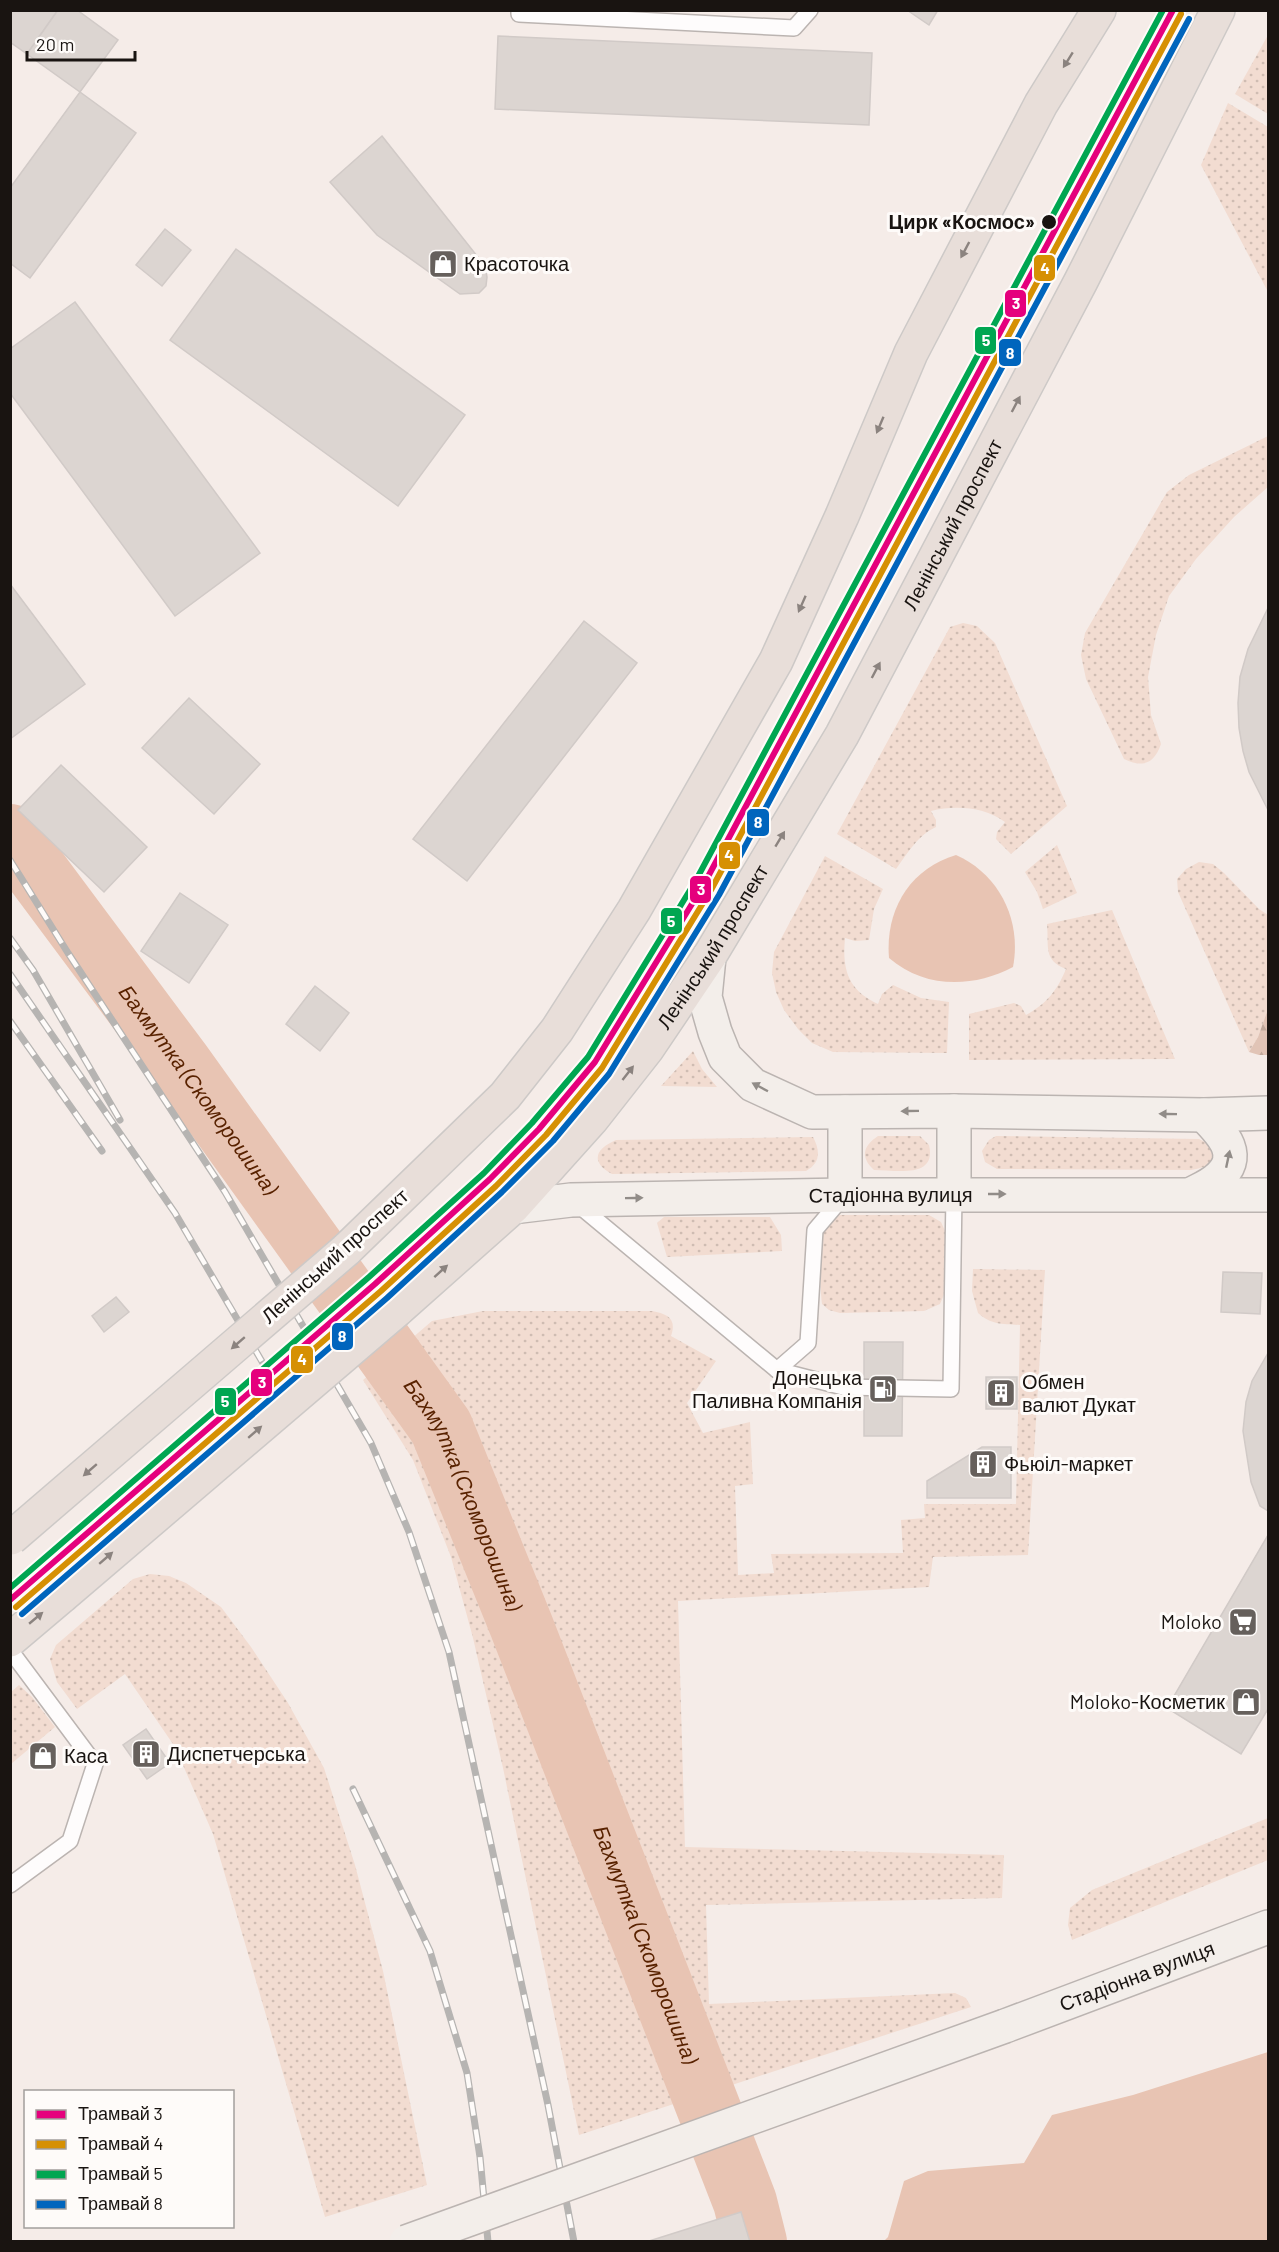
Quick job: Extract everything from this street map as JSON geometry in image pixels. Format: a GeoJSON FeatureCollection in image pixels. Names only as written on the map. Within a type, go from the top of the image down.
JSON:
{"type":"FeatureCollection","features":[{"type":"Feature","properties":{"kind":"main road","name":"Ленінський проспект"},"geometry":{"type":"LineString","coordinates":[[11,1538],[346,1250],[505,1096],[557,1030],[634,910],[776,661],[842,516],[911,353],[1041,104],[1099,10]]}},
{"type":"Feature","properties":{"kind":"main road","name":"Ленінський проспект"},"geometry":{"type":"LineString","coordinates":[[10,1640],[397,1310],[513,1207],[606,1101],[647,1049],[709,957],[842,735],[1081,281],[1218,10]]}},
{"type":"Feature","properties":{"kind":"street"},"geometry":{"type":"LineString","coordinates":[[709,957],[705,997],[725,1058],[753,1084],[812,1112],[954,1111],[1204,1115],[1269,1113]]}},
{"type":"Feature","properties":{"kind":"street"},"geometry":{"type":"LineString","coordinates":[[954,1111],[954,1194]]}},
{"type":"Feature","properties":{"kind":"street"},"geometry":{"type":"LineString","coordinates":[[845,1112],[845,1194]]}},
{"type":"Feature","properties":{"kind":"street"},"geometry":{"type":"LineString","coordinates":[[1192,1194],[1216,1180],[1227,1167],[1231,1149],[1221,1131],[1204,1115]]}},
{"type":"Feature","properties":{"kind":"street","name":"Стадіонна вулиця"},"geometry":{"type":"LineString","coordinates":[[513,1207],[571,1200],[845,1194],[1269,1195]]}},
{"type":"Feature","properties":{"kind":"street","name":"Стадіонна вулиця"},"geometry":{"type":"LineString","coordinates":[[406,2241],[1005,2026],[1269,1927]]}},
{"type":"Feature","properties":{"kind":"lane"},"geometry":{"type":"LineString","coordinates":[[519,10],[519,14],[794,28],[810,10]]}},
{"type":"Feature","properties":{"kind":"lane"},"geometry":{"type":"LineString","coordinates":[[777,1370],[808,1343],[815,1230],[845,1194]]}},
{"type":"Feature","properties":{"kind":"lane"},"geometry":{"type":"LineString","coordinates":[[571,1200],[777,1370],[843,1387],[951,1389],[954,1194]]}},
{"type":"Feature","properties":{"kind":"lane"},"geometry":{"type":"LineString","coordinates":[[10,1650],[95,1764],[70,1841],[10,1885]]}},
{"type":"Feature","properties":{"kind":"shaded area"},"geometry":{"type":"Polygon","coordinates":[[[1268,35],[1268,114],[1235,94],[1268,35]]]}},
{"type":"Feature","properties":{"kind":"shaded area"},"geometry":{"type":"Polygon","coordinates":[[[1228,103],[1268,127],[1268,292],[1201,165],[1228,103]]]}},
{"type":"Feature","properties":{"kind":"shaded area"},"geometry":{"type":"Polygon","coordinates":[[[1268,436],[1268,487],[1234,517],[1196,559],[1169,596],[1156,635],[1148,677],[1151,715],[1161,744],[1158,751],[1147,762],[1137,763],[1124,759],[1086,679],[1081,655],[1085,633],[1167,492],[1189,475],[1268,436]]]}},
{"type":"Feature","properties":{"kind":"shaded area"},"geometry":{"type":"Polygon","coordinates":[[[963,623],[977,626],[995,643],[1067,806],[1011,854],[996,839],[997,832],[1005,822],[997,817],[979,810],[960,808],[931,811],[936,820],[936,827],[918,840],[896,869],[837,834],[950,627],[963,623]]]}},
{"type":"Feature","properties":{"kind":"shaded area"},"geometry":{"type":"Polygon","coordinates":[[[1057,845],[1077,893],[1043,909],[1037,892],[1025,872],[1057,845]]]}},
{"type":"Feature","properties":{"kind":"shaded area"},"geometry":{"type":"Polygon","coordinates":[[[956,855],[971,863],[995,886],[1004,900],[1014,932],[1013,967],[998,974],[966,982],[934,980],[903,968],[889,958],[891,924],[903,894],[925,870],[956,855]]]}},
{"type":"Feature","properties":{"kind":"shaded area"},"geometry":{"type":"Polygon","coordinates":[[[825,856],[883,889],[874,909],[869,940],[855,941],[845,938],[845,960],[849,978],[860,992],[878,1004],[882,994],[893,985],[921,998],[949,1002],[947,1053],[833,1052],[812,1043],[784,1010],[776,992],[772,973],[774,952],[825,856]]]}},
{"type":"Feature","properties":{"kind":"shaded area"},"geometry":{"type":"Polygon","coordinates":[[[1199,862],[1213,864],[1268,915],[1268,1009],[1258,1037],[1249,1052],[1178,892],[1177,879],[1186,869],[1199,862]]]}},
{"type":"Feature","properties":{"kind":"shaded area"},"geometry":{"type":"Polygon","coordinates":[[[1112,910],[1175,1059],[969,1060],[969,1014],[1014,1003],[1021,1006],[1026,1015],[1045,1001],[1059,984],[1066,969],[1050,957],[1047,924],[1112,910]]]}},
{"type":"Feature","properties":{"kind":"shaded area"},"geometry":{"type":"Polygon","coordinates":[[[693,1051],[702,1069],[717,1087],[661,1086],[693,1051]]]}},
{"type":"Feature","properties":{"kind":"shaded area"},"geometry":{"type":"Polygon","coordinates":[[[878,1136],[920,1136],[929,1145],[930,1156],[927,1163],[913,1170],[874,1170],[867,1161],[865,1152],[869,1144],[878,1136]]]}},
{"type":"Feature","properties":{"kind":"shaded area"},"geometry":{"type":"Polygon","coordinates":[[[996,1136],[1199,1139],[1207,1143],[1213,1156],[1205,1166],[1191,1170],[997,1169],[985,1162],[982,1151],[989,1140],[996,1136]]]}},
{"type":"Feature","properties":{"kind":"shaded area"},"geometry":{"type":"Polygon","coordinates":[[[813,1137],[818,1156],[811,1168],[806,1171],[612,1174],[600,1165],[598,1160],[603,1147],[616,1140],[813,1137]]]}},
{"type":"Feature","properties":{"kind":"shaded area"},"geometry":{"type":"Polygon","coordinates":[[[840,1215],[929,1215],[941,1222],[946,1233],[946,1290],[940,1304],[924,1311],[840,1313],[829,1310],[822,1304],[820,1256],[823,1230],[827,1222],[840,1215]]]}},
{"type":"Feature","properties":{"kind":"shaded area"},"geometry":{"type":"Polygon","coordinates":[[[664,1217],[770,1217],[781,1235],[782,1251],[667,1257],[657,1223],[664,1217]]]}},
{"type":"Feature","properties":{"kind":"shaded area"},"geometry":{"type":"Polygon","coordinates":[[[973,1269],[1045,1270],[1028,1555],[933,1557],[929,1587],[678,1601],[685,1847],[1004,1855],[1002,1898],[706,1905],[709,2004],[955,1993],[966,1998],[971,2007],[579,2135],[503,1768],[473,1638],[451,1557],[413,1460],[363,1380],[432,1321],[483,1311],[652,1311],[663,1314],[672,1321],[671,1336],[716,1361],[687,1403],[703,1433],[750,1422],[753,1484],[735,1486],[738,1575],[774,1573],[771,1554],[903,1553],[901,1520],[925,1518],[924,1504],[1016,1504],[1020,1325],[993,1322],[978,1313],[972,1291],[973,1269]]]}},
{"type":"Feature","properties":{"kind":"shaded area"},"geometry":{"type":"Polygon","coordinates":[[[150,1574],[169,1576],[186,1583],[221,1607],[288,1703],[324,1768],[355,1865],[383,1971],[427,2185],[325,2217],[213,1834],[175,1747],[125,1674],[77,1709],[57,1682],[50,1659],[56,1645],[133,1579],[150,1574]]]}},
{"type":"Feature","properties":{"kind":"shaded area"},"geometry":{"type":"Polygon","coordinates":[[[19,1685],[32,1697],[55,1727],[11,1764],[11,1692],[19,1685]]]}},
{"type":"Feature","properties":{"kind":"shaded area"},"geometry":{"type":"Polygon","coordinates":[[[1268,1818],[1268,1860],[1072,1940],[1068,1925],[1070,1908],[1092,1890],[1268,1818]]]}},
{"type":"Feature","properties":{"kind":"shaded area"},"geometry":{"type":"Polygon","coordinates":[[[1268,2052],[1268,2241],[884,2241],[888,2237],[904,2181],[928,2171],[1024,2163],[1052,2115],[1133,2095],[1268,2052]]]}},
{"type":"Feature","properties":{"kind":"green space"},"geometry":{"type":"Polygon","coordinates":[[[1268,1009],[1268,1055],[1249,1052],[1258,1037],[1268,1009]]]}},
{"type":"Feature","properties":{"kind":"building"},"geometry":{"type":"Polygon","coordinates":[[[10,10],[58,10],[27,54],[10,42],[10,10]]]}},
{"type":"Feature","properties":{"kind":"building"},"geometry":{"type":"Polygon","coordinates":[[[58,10],[77,10],[118,40],[80,92],[27,54],[58,10]]]}},
{"type":"Feature","properties":{"kind":"building"},"geometry":{"type":"Polygon","coordinates":[[[907,10],[938,10],[929,25],[907,10]]]}},
{"type":"Feature","properties":{"kind":"building"},"geometry":{"type":"Polygon","coordinates":[[[498,36],[872,53],[869,125],[495,109],[498,36]]]}},
{"type":"Feature","properties":{"kind":"building"},"geometry":{"type":"Polygon","coordinates":[[[80,92],[136,133],[30,278],[10,263],[10,188],[80,92]]]}},
{"type":"Feature","properties":{"kind":"building"},"geometry":{"type":"Polygon","coordinates":[[[382,136],[485,266],[486,286],[479,293],[460,294],[377,235],[330,182],[382,136]]]}},
{"type":"Feature","properties":{"kind":"building"},"geometry":{"type":"Polygon","coordinates":[[[165,229],[191,250],[162,286],[136,265],[165,229]]]}},
{"type":"Feature","properties":{"kind":"building"},"geometry":{"type":"Polygon","coordinates":[[[236,249],[465,415],[398,506],[170,340],[236,249]]]}},
{"type":"Feature","properties":{"kind":"building"},"geometry":{"type":"Polygon","coordinates":[[[75,302],[260,553],[175,616],[10,393],[10,349],[75,302]]]}},
{"type":"Feature","properties":{"kind":"building"},"geometry":{"type":"Polygon","coordinates":[[[10,584],[85,684],[10,739],[10,584]]]}},
{"type":"Feature","properties":{"kind":"building"},"geometry":{"type":"Polygon","coordinates":[[[1268,608],[1268,810],[1249,772],[1243,751],[1238,703],[1240,677],[1248,649],[1268,608]]]}},
{"type":"Feature","properties":{"kind":"building"},"geometry":{"type":"Polygon","coordinates":[[[584,621],[637,663],[467,881],[413,839],[584,621]]]}},
{"type":"Feature","properties":{"kind":"building"},"geometry":{"type":"Polygon","coordinates":[[[189,698],[260,764],[214,814],[142,748],[189,698]]]}},
{"type":"Feature","properties":{"kind":"building"},"geometry":{"type":"Polygon","coordinates":[[[61,765],[147,847],[104,892],[18,810],[61,765]]]}},
{"type":"Feature","properties":{"kind":"building"},"geometry":{"type":"Polygon","coordinates":[[[180,893],[228,925],[189,983],[141,951],[180,893]]]}},
{"type":"Feature","properties":{"kind":"building"},"geometry":{"type":"Polygon","coordinates":[[[315,986],[349,1013],[320,1051],[286,1024],[315,986]]]}},
{"type":"Feature","properties":{"kind":"building"},"geometry":{"type":"Polygon","coordinates":[[[1223,1272],[1262,1273],[1260,1314],[1221,1312],[1223,1272]]]}},
{"type":"Feature","properties":{"kind":"building"},"geometry":{"type":"Polygon","coordinates":[[[116,1297],[129,1312],[104,1332],[92,1316],[116,1297]]]}},
{"type":"Feature","properties":{"kind":"building","name":"Донецька Паливна Компанія"},"geometry":{"type":"Polygon","coordinates":[[[864,1342],[903,1342],[902,1436],[864,1436],[864,1342]]]}},
{"type":"Feature","properties":{"kind":"building"},"geometry":{"type":"Polygon","coordinates":[[[1268,1353],[1268,1511],[1260,1506],[1251,1482],[1243,1431],[1246,1402],[1252,1381],[1268,1353]]]}},
{"type":"Feature","properties":{"kind":"building","name":"Обмен валют Дукат"},"geometry":{"type":"Polygon","coordinates":[[[986,1377],[1017,1377],[1017,1409],[986,1409],[986,1377]]]}},
{"type":"Feature","properties":{"kind":"building","name":"Фьюіл-маркет"},"geometry":{"type":"Polygon","coordinates":[[[982,1447],[1011,1447],[1011,1498],[927,1498],[927,1481],[982,1447]]]}},
{"type":"Feature","properties":{"kind":"building","name":"Moloko"},"geometry":{"type":"Polygon","coordinates":[[[1268,1535],[1268,1709],[1241,1754],[1167,1708],[1268,1535]]]}},
{"type":"Feature","properties":{"kind":"building","name":"Диспетчерська"},"geometry":{"type":"Polygon","coordinates":[[[146,1729],[170,1763],[147,1779],[123,1745],[146,1729]]]}},
{"type":"Feature","properties":{"kind":"building"},"geometry":{"type":"Polygon","coordinates":[[[741,2212],[750,2242],[646,2242],[741,2212]]]}},
{"type":"Feature","properties":{"kind":"waterway","name":"Бахмутка (Скоморошина)"},"geometry":{"type":"LineString","coordinates":[[10,836],[180,1064],[441,1427],[521,1625],[745,2202],[755,2242]]}},
{"type":"Feature","properties":{"kind":"railway"},"geometry":{"type":"LineString","coordinates":[[10,860],[68,953],[225,1192],[371,1443],[409,1532],[449,1652],[548,2105],[574,2242]]}},
{"type":"Feature","properties":{"kind":"railway"},"geometry":{"type":"LineString","coordinates":[[10,938],[33,970],[120,1120]]}},
{"type":"Feature","properties":{"kind":"railway"},"geometry":{"type":"LineString","coordinates":[[10,974],[175,1213],[281,1394]]}},
{"type":"Feature","properties":{"kind":"railway"},"geometry":{"type":"LineString","coordinates":[[10,1021],[102,1151]]}},
{"type":"Feature","properties":{"kind":"railway"},"geometry":{"type":"LineString","coordinates":[[353,1789],[430,1951],[467,2073],[480,2157],[488,2242]]}},
{"type":"Feature","properties":{"kind":"tram line","name":"5"},"geometry":{"type":"LineString","coordinates":[[10,1588],[369,1277],[484,1173],[532,1123],[588,1057],[695,882],[1163,10]]}},
{"type":"Feature","properties":{"kind":"tram line","name":"3"},"geometry":{"type":"LineString","coordinates":[[10,1600],[375,1284],[490,1179],[539,1129],[595,1062],[703,886],[1173,10]]}},
{"type":"Feature","properties":{"kind":"tram line","name":"4"},"geometry":{"type":"LineString","coordinates":[[16,1607],[381,1291],[496,1186],[546,1135],[602,1068],[711,890],[1181,14]]}},
{"type":"Feature","properties":{"kind":"tram line","name":"8"},"geometry":{"type":"LineString","coordinates":[[22,1614],[387,1298],[502,1192],[553,1141],[609,1074],[719,895],[1189,19]]}},
{"type":"Feature","properties":{"kind":"place","name":"Цирк «Космос»"},"geometry":{"type":"Point","coordinates":[1049,222]}},
{"type":"Feature","properties":{"kind":"place","name":"Красоточка"},"geometry":{"type":"Point","coordinates":[443,264]}},
{"type":"Feature","properties":{"kind":"place","name":"Донецька Паливна Компанія"},"geometry":{"type":"Point","coordinates":[883,1389]}},
{"type":"Feature","properties":{"kind":"place","name":"Обмен валют Дукат"},"geometry":{"type":"Point","coordinates":[1001,1393]}},
{"type":"Feature","properties":{"kind":"place","name":"Фьюіл-маркет"},"geometry":{"type":"Point","coordinates":[983,1464]}},
{"type":"Feature","properties":{"kind":"place","name":"Moloko"},"geometry":{"type":"Point","coordinates":[1243,1622]}},
{"type":"Feature","properties":{"kind":"place","name":"Moloko-Косметик"},"geometry":{"type":"Point","coordinates":[1246,1702]}},
{"type":"Feature","properties":{"kind":"place","name":"Диспетчерська"},"geometry":{"type":"Point","coordinates":[146,1754]}},
{"type":"Feature","properties":{"kind":"place","name":"Каса"},"geometry":{"type":"Point","coordinates":[43,1756]}}]}
